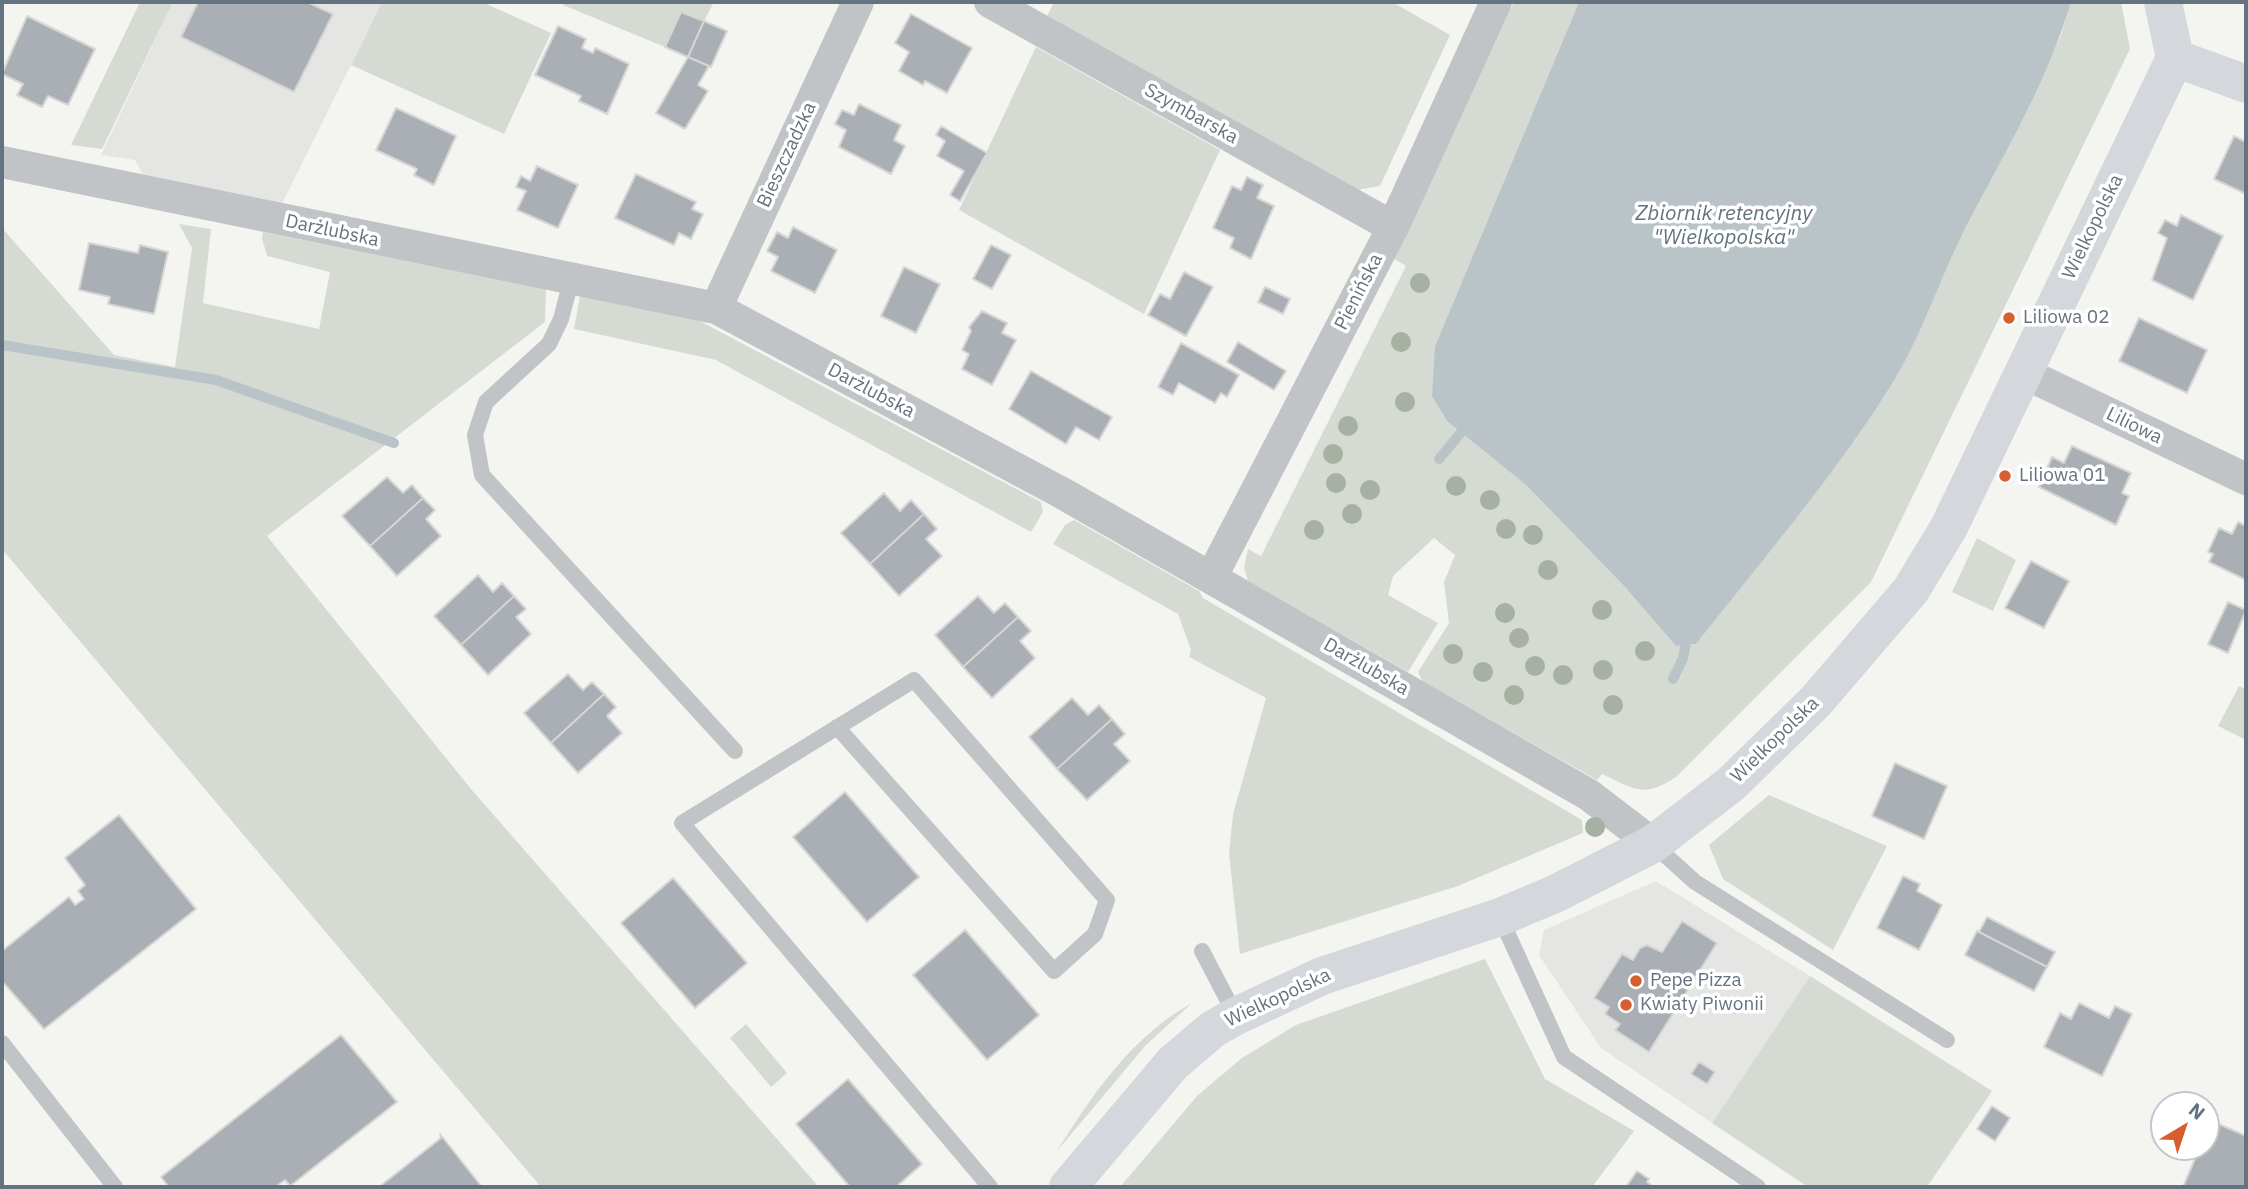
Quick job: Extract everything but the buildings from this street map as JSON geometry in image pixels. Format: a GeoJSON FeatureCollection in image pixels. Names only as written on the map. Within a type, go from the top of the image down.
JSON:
{"type":"FeatureCollection","features":[{"type":"Feature","properties":{"kind":"street","name":"Bieszczadzka"},"geometry":{"type":"LineString","coordinates":[[716,308],[858,2]]}},
{"type":"Feature","properties":{"kind":"street","name":"Szymbarska"},"geometry":{"type":"LineString","coordinates":[[990,2],[1393,227]]}},
{"type":"Feature","properties":{"kind":"street","name":"Pienińska"},"geometry":{"type":"LineString","coordinates":[[1212,578],[1393,227],[1496,2]]}},
{"type":"Feature","properties":{"kind":"street"},"geometry":{"type":"LineString","coordinates":[[2163,2],[2175,58],[2246,84]]}},
{"type":"Feature","properties":{"kind":"street","name":"Wielkopolska"},"geometry":{"type":"LineString","coordinates":[[1068,1187],[1173,1063],[1213,1029],[1322,976],[1500,917],[1555,894],[1653,844],[1731,783],[1816,701],[1911,590],[1949,527],[2175,58]]}},
{"type":"Feature","properties":{"kind":"street","name":"Darżlubska"},"geometry":{"type":"LineString","coordinates":[[2,162],[571,281],[716,308],[1038,480],[1212,578],[1589,795],[1653,844]]}},
{"type":"Feature","properties":{"kind":"street","name":"Liliowa"},"geometry":{"type":"LineString","coordinates":[[2022,372],[2246,480]]}},
{"type":"Feature","properties":{"kind":"lane"},"geometry":{"type":"LineString","coordinates":[[571,281],[561,319],[549,344],[486,402],[475,435],[482,475],[735,751]]}},
{"type":"Feature","properties":{"kind":"lane"},"geometry":{"type":"LineString","coordinates":[[837,727],[1054,971],[1095,934],[1107,900],[914,680],[837,727],[682,822],[990,1187]]}},
{"type":"Feature","properties":{"kind":"lane"},"geometry":{"type":"LineString","coordinates":[[1653,844],[1695,882],[1948,1040]]}},
{"type":"Feature","properties":{"kind":"lane"},"geometry":{"type":"LineString","coordinates":[[1500,917],[1564,1057],[1758,1187]]}},
{"type":"Feature","properties":{"kind":"lane"},"geometry":{"type":"LineString","coordinates":[[1202,951],[1236,1016]]}},
{"type":"Feature","properties":{"kind":"lane"},"geometry":{"type":"LineString","coordinates":[[2,1043],[115,1187]]}},
{"type":"Feature","properties":{"kind":"shaded area"},"geometry":{"type":"Polygon","coordinates":[[[140,2],[173,2],[102,149],[71,145],[140,2]]]}},
{"type":"Feature","properties":{"kind":"shaded area"},"geometry":{"type":"Polygon","coordinates":[[[173,2],[382,2],[281,206],[146,180],[135,160],[101,155],[173,2]]]}},
{"type":"Feature","properties":{"kind":"shaded area"},"geometry":{"type":"Polygon","coordinates":[[[382,2],[482,2],[551,33],[504,134],[351,65],[382,2]]]}},
{"type":"Feature","properties":{"kind":"shaded area"},"geometry":{"type":"Polygon","coordinates":[[[565,2],[714,2],[704,21],[681,12],[665,47],[563,5],[565,2]]]}},
{"type":"Feature","properties":{"kind":"shaded area"},"geometry":{"type":"Polygon","coordinates":[[[1054,2],[1392,2],[1450,35],[1380,186],[1357,190],[1047,16],[1054,2]]]}},
{"type":"Feature","properties":{"kind":"shaded area"},"geometry":{"type":"Polygon","coordinates":[[[1514,2],[1579,2],[1435,346],[1448,422],[1526,485],[1624,586],[1676,646],[1696,644],[1855,437],[1897,375],[1959,240],[2025,115],[2061,35],[2071,2],[2121,2],[2130,49],[1871,582],[1676,777],[1656,788],[1631,788],[1602,774],[1597,780],[1422,681],[1418,672],[1449,623],[1444,582],[1455,555],[1434,538],[1393,576],[1388,595],[1438,623],[1408,672],[1248,581],[1244,567],[1248,549],[1261,556],[1406,266],[1394,259],[1514,2]]]}},
{"type":"Feature","properties":{"kind":"shaded area"},"geometry":{"type":"Polygon","coordinates":[[[1036,47],[1220,150],[1144,314],[959,210],[1036,47]]]}},
{"type":"Feature","properties":{"kind":"shaded area"},"geometry":{"type":"Polygon","coordinates":[[[179,224],[211,229],[203,303],[319,329],[330,272],[267,256],[263,232],[546,289],[545,322],[267,536],[471,789],[819,1187],[541,1187],[2,549],[2,228],[114,355],[175,367],[192,248],[179,224]]]}},
{"type":"Feature","properties":{"kind":"shaded area"},"geometry":{"type":"Polygon","coordinates":[[[580,296],[698,320],[1041,502],[1043,512],[1031,532],[716,360],[574,329],[580,296]]]}},
{"type":"Feature","properties":{"kind":"shaded area"},"geometry":{"type":"Polygon","coordinates":[[[1074,520],[1199,591],[1203,598],[1582,820],[1583,833],[1458,886],[1240,954],[1229,854],[1233,814],[1266,698],[1189,657],[1191,650],[1178,614],[1053,544],[1065,525],[1074,520]]]}},
{"type":"Feature","properties":{"kind":"shaded area"},"geometry":{"type":"Polygon","coordinates":[[[1977,538],[2016,560],[1993,611],[1952,592],[1977,538]]]}},
{"type":"Feature","properties":{"kind":"shaded area"},"geometry":{"type":"Polygon","coordinates":[[[2239,686],[2246,689],[2246,740],[2218,726],[2239,686]]]}},
{"type":"Feature","properties":{"kind":"shaded area"},"geometry":{"type":"Polygon","coordinates":[[[1769,795],[1887,846],[1833,950],[1723,879],[1709,845],[1769,795]]]}},
{"type":"Feature","properties":{"kind":"shaded area"},"geometry":{"type":"Polygon","coordinates":[[[1656,881],[1810,976],[1712,1123],[1601,1048],[1539,955],[1544,930],[1656,881]]]}},
{"type":"Feature","properties":{"kind":"shaded area"},"geometry":{"type":"Polygon","coordinates":[[[1485,959],[1545,1079],[1634,1131],[1592,1187],[1120,1187],[1198,1095],[1242,1058],[1296,1025],[1485,959]]]}},
{"type":"Feature","properties":{"kind":"shaded area"},"geometry":{"type":"Polygon","coordinates":[[[1810,976],[1992,1091],[1927,1187],[1808,1187],[1712,1123],[1810,976]]]}},
{"type":"Feature","properties":{"kind":"shaded area"},"geometry":{"type":"Polygon","coordinates":[[[1192,1003],[1146,1045],[1057,1151],[1115,1068],[1151,1032],[1192,1003]]]}},
{"type":"Feature","properties":{"kind":"shaded area"},"geometry":{"type":"Polygon","coordinates":[[[746,1024],[787,1073],[771,1087],[730,1038],[746,1024]]]}},
{"type":"Feature","properties":{"kind":"water","name":"Zbiornik retencyjny \"Wielkopolska\""},"geometry":{"type":"Polygon","coordinates":[[[1579,2],[2071,2],[2062,31],[2038,87],[1959,242],[1896,377],[1826,479],[1696,644],[1676,646],[1624,586],[1526,485],[1448,422],[1432,396],[1435,346],[1579,2]]]}},
{"type":"Feature","properties":{"kind":"waterway"},"geometry":{"type":"LineString","coordinates":[[2,345],[216,380],[394,443]]}},
{"type":"Feature","properties":{"kind":"waterway"},"geometry":{"type":"LineString","coordinates":[[1439,459],[1468,424]]}},
{"type":"Feature","properties":{"kind":"waterway"},"geometry":{"type":"LineString","coordinates":[[1673,679],[1683,658],[1688,632]]}},
{"type":"Feature","properties":{"kind":"place","name":"Liliowa 02"},"geometry":{"type":"Point","coordinates":[2009,318]}},
{"type":"Feature","properties":{"kind":"place","name":"Liliowa 01"},"geometry":{"type":"Point","coordinates":[2005,476]}},
{"type":"Feature","properties":{"kind":"place","name":"Pepe Pizza"},"geometry":{"type":"Point","coordinates":[1636,981]}},
{"type":"Feature","properties":{"kind":"place","name":"Kwiaty Piwonii"},"geometry":{"type":"Point","coordinates":[1626,1005]}}]}
